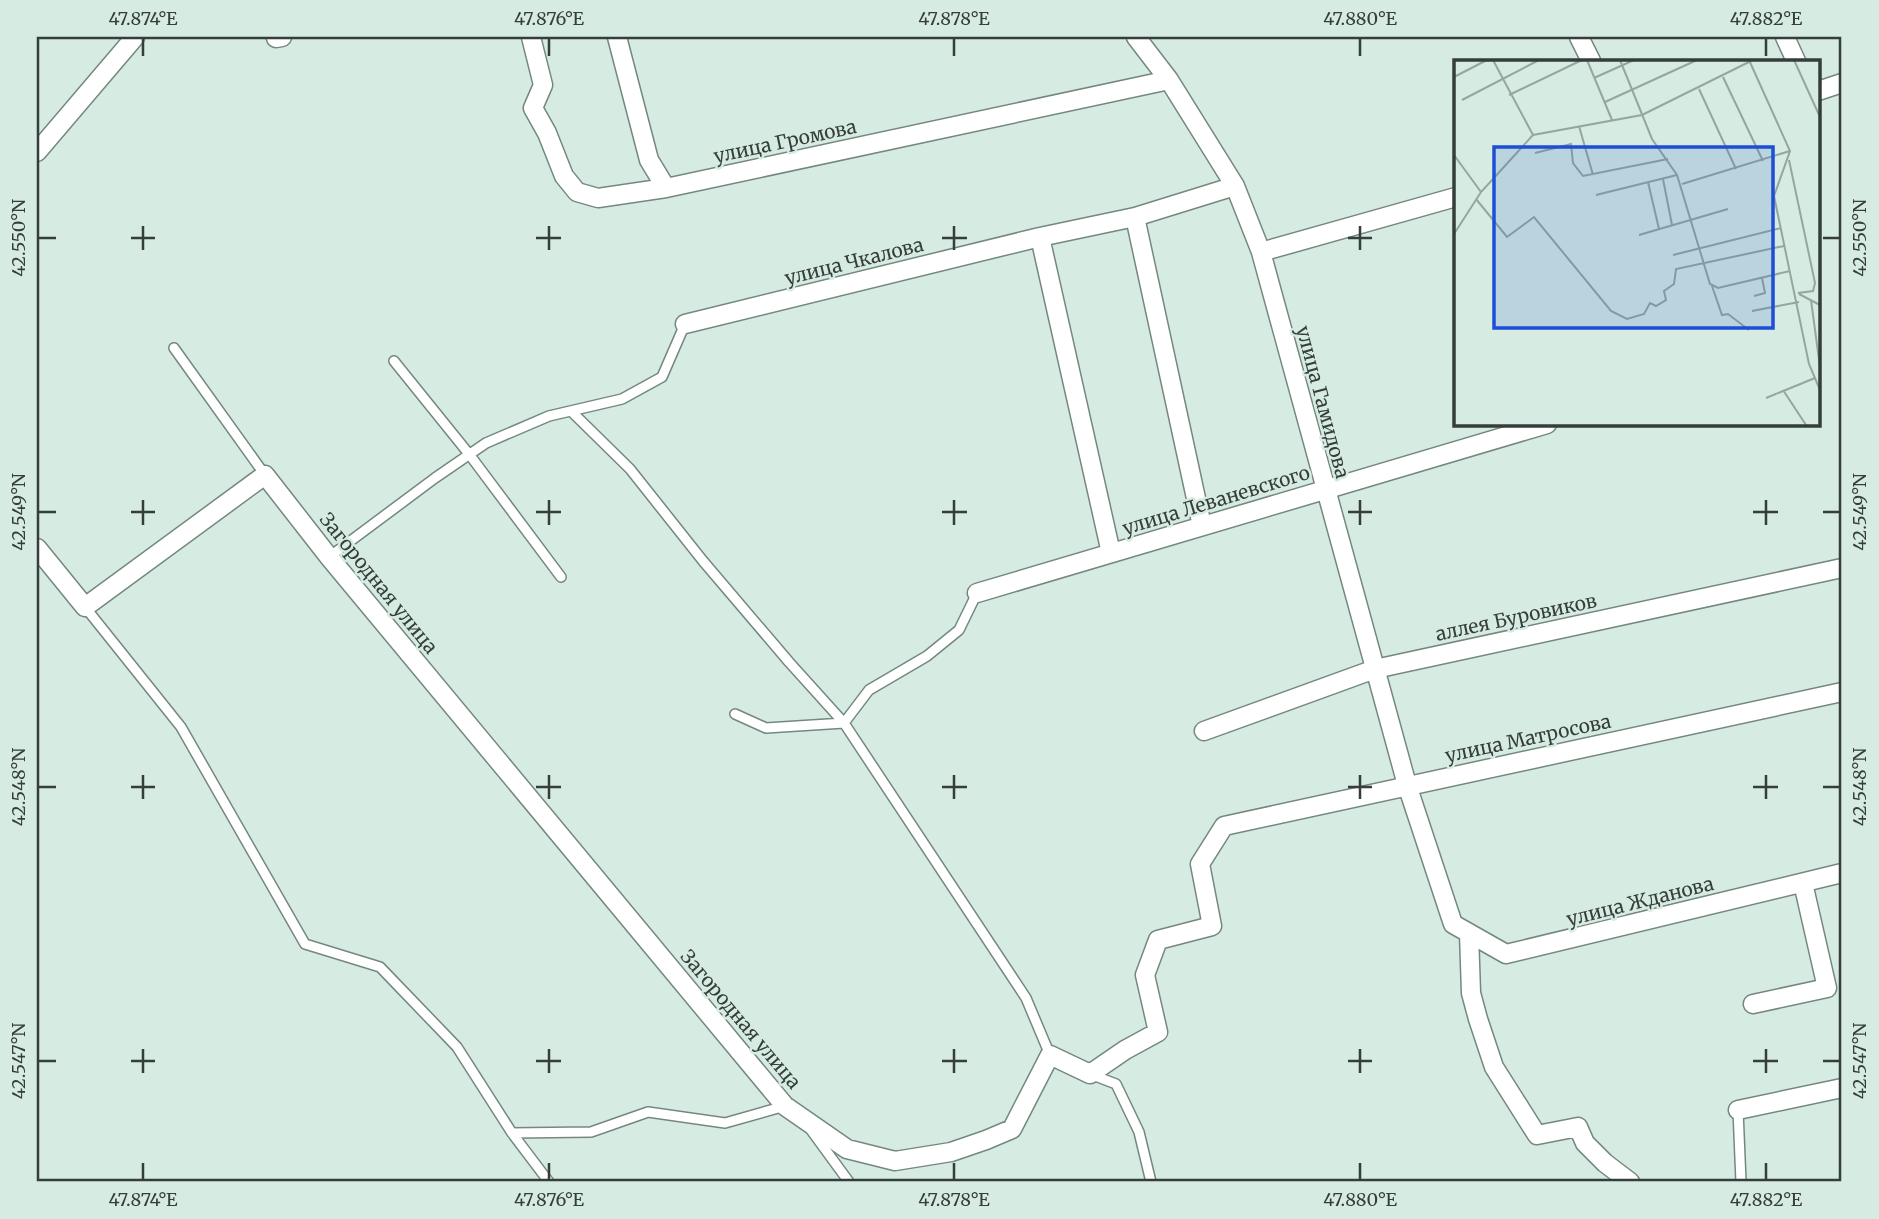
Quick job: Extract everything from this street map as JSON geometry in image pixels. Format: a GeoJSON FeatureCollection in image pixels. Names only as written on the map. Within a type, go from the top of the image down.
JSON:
{"type":"FeatureCollection","features":[{"type":"Feature","properties":{"kind":"street"},"geometry":{"type":"LineString","coordinates":[[37,152],[135,37]]}},
{"type":"Feature","properties":{"kind":"street","name":"улица Громова"},"geometry":{"type":"LineString","coordinates":[[531,37],[543,85],[533,108],[547,133],[564,176],[578,192],[598,198],[666,188],[1169,80]]}},
{"type":"Feature","properties":{"kind":"street"},"geometry":{"type":"LineString","coordinates":[[617,37],[649,160],[666,188]]}},
{"type":"Feature","properties":{"kind":"street","name":"улица Гамидова"},"geometry":{"type":"LineString","coordinates":[[1136,37],[1169,80],[1235,186],[1261,252],[1407,785],[1453,924]]}},
{"type":"Feature","properties":{"kind":"street"},"geometry":{"type":"LineString","coordinates":[[1579,37],[1590,60]]}},
{"type":"Feature","properties":{"kind":"street"},"geometry":{"type":"LineString","coordinates":[[1785,37],[1796,60]]}},
{"type":"Feature","properties":{"kind":"street"},"geometry":{"type":"LineString","coordinates":[[1820,90],[1842,83]]}},
{"type":"Feature","properties":{"kind":"street","name":"улица Чкалова"},"geometry":{"type":"LineString","coordinates":[[685,324],[1040,237],[1135,217],[1235,186]]}},
{"type":"Feature","properties":{"kind":"street"},"geometry":{"type":"LineString","coordinates":[[1261,252],[1454,197]]}},
{"type":"Feature","properties":{"kind":"street"},"geometry":{"type":"LineString","coordinates":[[1135,217],[1202,526]]}},
{"type":"Feature","properties":{"kind":"street"},"geometry":{"type":"LineString","coordinates":[[1040,237],[1111,553]]}},
{"type":"Feature","properties":{"kind":"street","name":"улица Леваневского"},"geometry":{"type":"LineString","coordinates":[[977,593],[1544,425]]}},
{"type":"Feature","properties":{"kind":"street"},"geometry":{"type":"LineString","coordinates":[[37,548],[85,607],[265,475]]}},
{"type":"Feature","properties":{"kind":"street","name":"Загородная улица"},"geometry":{"type":"LineString","coordinates":[[265,475],[329,557],[785,1106],[847,1149],[895,1161],[951,1152],[1012,1129],[1050,1055]]}},
{"type":"Feature","properties":{"kind":"street","name":"аллея Буровиков"},"geometry":{"type":"LineString","coordinates":[[1204,731],[1375,669],[1842,568]]}},
{"type":"Feature","properties":{"kind":"street","name":"улица Матросова"},"geometry":{"type":"LineString","coordinates":[[1090,1074],[1125,1049],[1158,1032],[1145,975],[1158,940],[1212,926],[1200,864],[1224,826],[1842,691]]}},
{"type":"Feature","properties":{"kind":"street","name":"улица Жданова"},"geometry":{"type":"LineString","coordinates":[[1453,924],[1506,954],[1842,873]]}},
{"type":"Feature","properties":{"kind":"street"},"geometry":{"type":"LineString","coordinates":[[1753,1004],[1827,988],[1803,883]]}},
{"type":"Feature","properties":{"kind":"street"},"geometry":{"type":"LineString","coordinates":[[1469,933],[1471,993],[1478,1019],[1494,1066],[1537,1135],[1578,1127],[1585,1143],[1630,1182]]}},
{"type":"Feature","properties":{"kind":"street"},"geometry":{"type":"LineString","coordinates":[[1050,1055],[1090,1074]]}},
{"type":"Feature","properties":{"kind":"street"},"geometry":{"type":"LineString","coordinates":[[1738,1110],[1842,1088]]}},
{"type":"Feature","properties":{"kind":"lane"},"geometry":{"type":"LineString","coordinates":[[329,557],[486,443],[550,416],[622,399],[662,377],[685,324]]}},
{"type":"Feature","properties":{"kind":"lane"},"geometry":{"type":"LineString","coordinates":[[174,348],[265,475]]}},
{"type":"Feature","properties":{"kind":"lane"},"geometry":{"type":"LineString","coordinates":[[394,361],[469,454],[561,577]]}},
{"type":"Feature","properties":{"kind":"lane"},"geometry":{"type":"LineString","coordinates":[[571,411],[630,469],[703,561],[844,723],[1027,998],[1050,1055]]}},
{"type":"Feature","properties":{"kind":"lane"},"geometry":{"type":"LineString","coordinates":[[735,714],[766,728],[844,723],[869,690],[927,656],[958,630],[977,593]]}},
{"type":"Feature","properties":{"kind":"lane"},"geometry":{"type":"LineString","coordinates":[[85,607],[181,727],[305,944],[380,967],[457,1047],[512,1133],[549,1182]]}},
{"type":"Feature","properties":{"kind":"lane"},"geometry":{"type":"LineString","coordinates":[[1090,1074],[1116,1084],[1139,1132],[1151,1182]]}},
{"type":"Feature","properties":{"kind":"lane"},"geometry":{"type":"LineString","coordinates":[[512,1133],[591,1132],[648,1111],[724,1123],[785,1106],[810,1129],[849,1182]]}},
{"type":"Feature","properties":{"kind":"lane"},"geometry":{"type":"LineString","coordinates":[[1738,1110],[1741,1182]]}}]}
